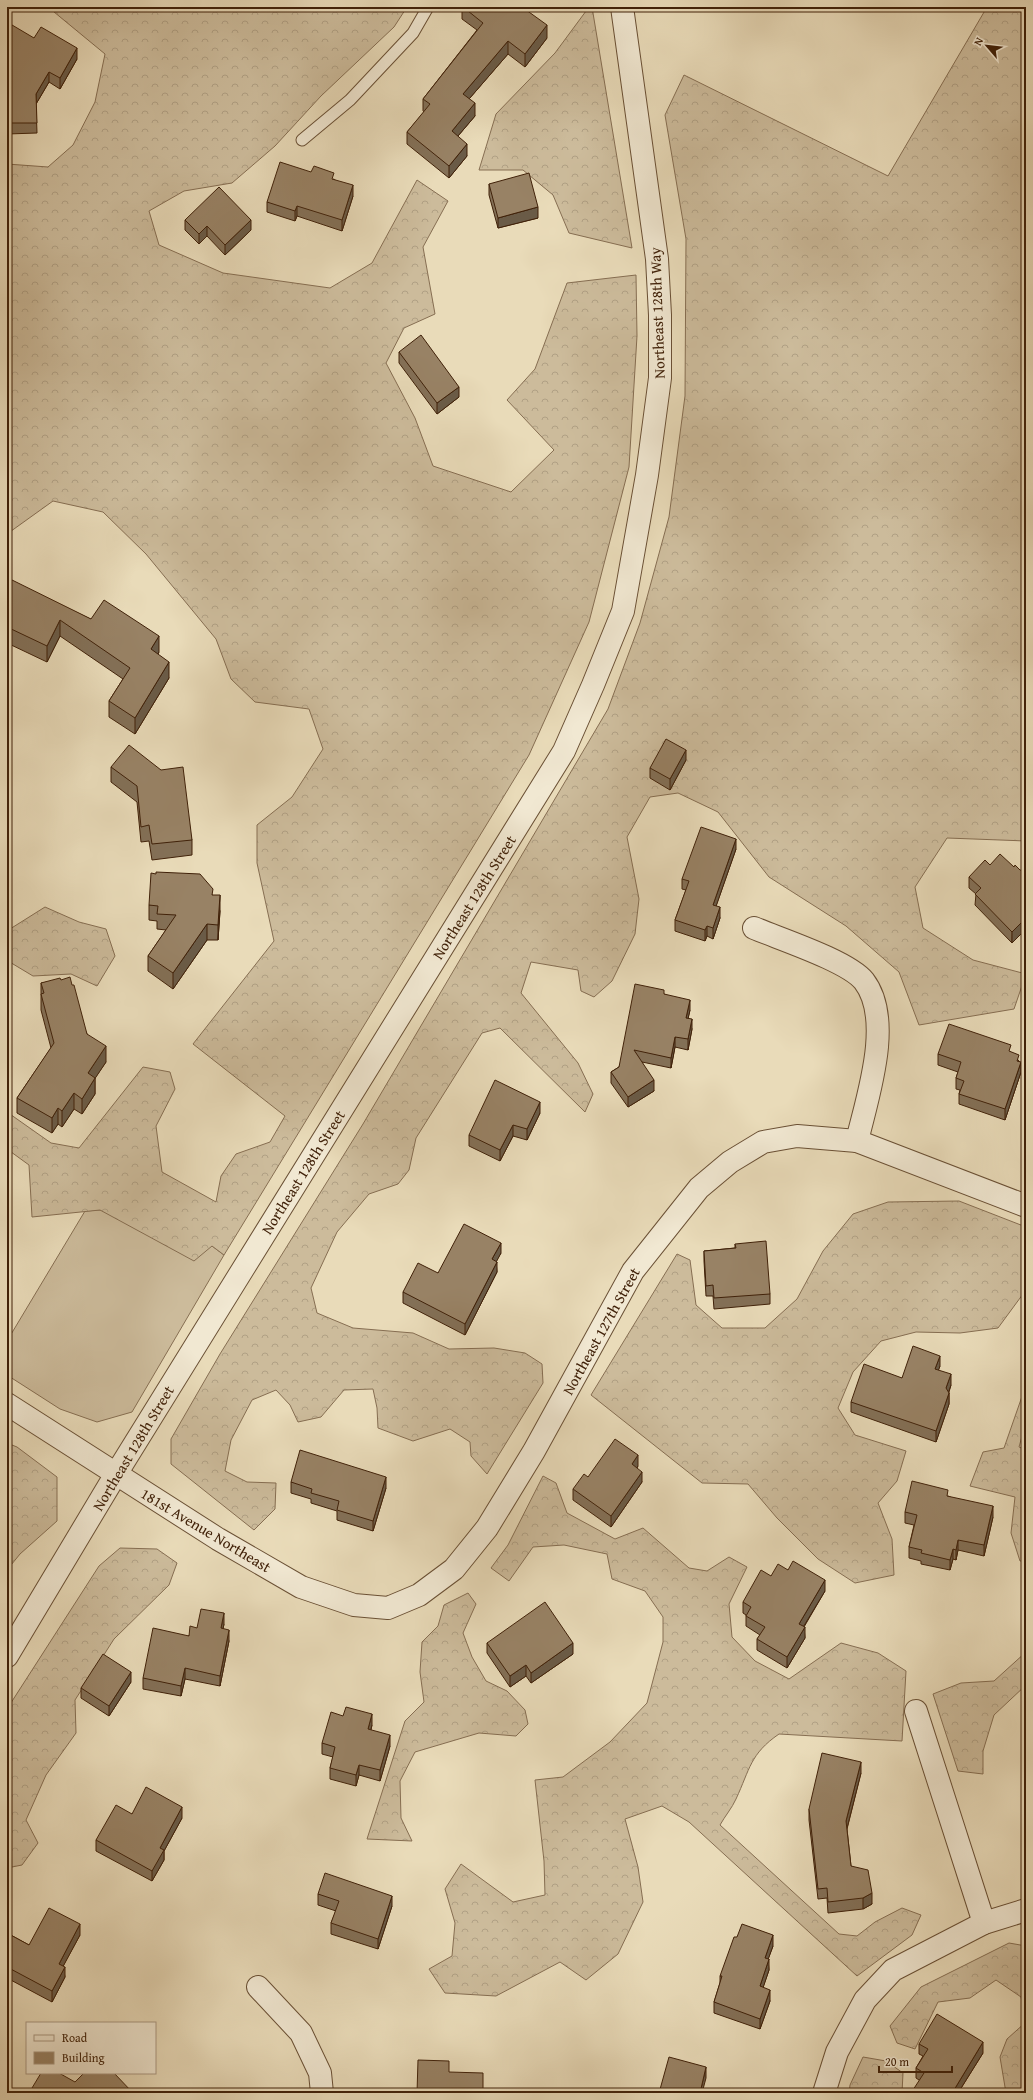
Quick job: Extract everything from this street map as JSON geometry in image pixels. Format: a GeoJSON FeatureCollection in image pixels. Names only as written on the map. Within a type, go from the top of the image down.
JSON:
{"type":"FeatureCollection","features":[{"type":"Feature","properties":{"kind":"street","name":"Northeast 128th Way"},"geometry":{"type":"LineString","coordinates":[[593,685],[623,611],[647,475],[660,378],[660,315],[657,259],[622,7]]}},
{"type":"Feature","properties":{"kind":"street","name":"Northeast 128th Street"},"geometry":{"type":"LineString","coordinates":[[7,1656],[116,1474],[560,758],[593,685]]}},
{"type":"Feature","properties":{"kind":"street"},"geometry":{"type":"LineString","coordinates":[[754,928],[836,962],[863,981],[876,1008],[878,1048],[857,1141]]}},
{"type":"Feature","properties":{"kind":"street","name":"Northeast 127th Street"},"geometry":{"type":"LineString","coordinates":[[419,1595],[454,1569],[487,1528],[534,1451],[633,1271],[699,1188],[730,1162],[763,1142],[797,1136],[857,1141],[1026,1206]]}},
{"type":"Feature","properties":{"kind":"street","name":"181st Avenue Northeast"},"geometry":{"type":"LineString","coordinates":[[7,1404],[218,1539],[301,1587],[354,1605],[388,1608],[419,1595]]}},
{"type":"Feature","properties":{"kind":"street"},"geometry":{"type":"LineString","coordinates":[[916,1710],[984,1923]]}},
{"type":"Feature","properties":{"kind":"street"},"geometry":{"type":"LineString","coordinates":[[824,2093],[837,2052],[865,2000],[894,1970],[984,1923],[1026,1910]]}},
{"type":"Feature","properties":{"kind":"street"},"geometry":{"type":"LineString","coordinates":[[258,1987],[302,2033],[320,2073],[322,2093]]}},
{"type":"Feature","properties":{"kind":"lane"},"geometry":{"type":"LineString","coordinates":[[302,140],[350,100],[413,33],[428,7]]}},
{"type":"Feature","properties":{"kind":"green space"},"geometry":{"type":"Polygon","coordinates":[[[48,7],[407,7],[394,27],[321,96],[275,146],[232,183],[184,191],[149,211],[159,245],[223,273],[330,288],[372,263],[417,180],[448,201],[423,247],[435,314],[404,328],[386,363],[415,418],[433,466],[511,492],[554,450],[507,400],[535,369],[567,283],[636,275],[637,336],[629,467],[589,622],[529,755],[224,1255],[212,1246],[194,1261],[100,1210],[32,1217],[29,1165],[7,1149],[7,1112],[51,1143],[79,1148],[143,1067],[170,1072],[175,1089],[156,1126],[162,1172],[216,1202],[221,1176],[236,1154],[270,1142],[285,1116],[193,1044],[274,941],[257,863],[257,825],[292,797],[323,749],[309,709],[255,702],[231,679],[216,639],[146,554],[103,512],[53,501],[7,534],[7,164],[48,167],[73,145],[95,102],[105,54],[48,7]]]}},
{"type":"Feature","properties":{"kind":"green space"},"geometry":{"type":"Polygon","coordinates":[[[589,7],[592,7],[632,248],[569,233],[553,195],[523,170],[479,170],[496,114],[555,53],[589,7]]]}},
{"type":"Feature","properties":{"kind":"green space"},"geometry":{"type":"Polygon","coordinates":[[[987,7],[1026,7],[1026,841],[947,838],[915,887],[923,928],[973,960],[1026,974],[1014,1009],[919,1025],[899,972],[846,926],[769,877],[718,812],[678,793],[650,797],[627,837],[639,899],[635,934],[612,981],[594,997],[581,991],[578,970],[531,962],[521,993],[578,1063],[593,1094],[585,1112],[500,1028],[482,1033],[416,1138],[409,1170],[398,1184],[369,1194],[337,1232],[311,1288],[317,1313],[353,1328],[413,1333],[449,1349],[494,1348],[525,1353],[542,1364],[543,1383],[487,1474],[471,1456],[470,1442],[450,1429],[413,1441],[378,1428],[377,1408],[373,1389],[344,1390],[321,1417],[298,1422],[290,1405],[276,1390],[252,1400],[231,1440],[225,1471],[247,1482],[276,1483],[275,1509],[254,1530],[171,1464],[171,1439],[220,1354],[363,1124],[608,709],[640,623],[669,517],[685,396],[686,239],[665,115],[684,75],[888,176],[987,7]]]}},
{"type":"Feature","properties":{"kind":"green space"},"geometry":{"type":"Polygon","coordinates":[[[45,907],[79,922],[106,929],[115,956],[97,986],[71,974],[33,976],[8,961],[10,929],[45,907]]]}},
{"type":"Feature","properties":{"kind":"green space"},"geometry":{"type":"Polygon","coordinates":[[[959,1201],[1026,1227],[1023,1294],[998,1328],[960,1333],[916,1332],[881,1341],[853,1372],[838,1408],[855,1435],[906,1451],[897,1481],[878,1503],[892,1539],[894,1575],[855,1583],[818,1559],[777,1518],[748,1484],[702,1483],[591,1395],[677,1254],[690,1260],[696,1305],[722,1328],[765,1328],[797,1299],[823,1251],[853,1214],[888,1202],[959,1201]]]}},
{"type":"Feature","properties":{"kind":"green space"},"geometry":{"type":"Polygon","coordinates":[[[100,1210],[212,1246],[224,1255],[132,1412],[97,1422],[60,1409],[7,1375],[7,1341],[85,1211],[100,1210]]]}},
{"type":"Feature","properties":{"kind":"green space"},"geometry":{"type":"Polygon","coordinates":[[[1026,1385],[1026,1422],[1019,1447],[1026,1450],[1026,1561],[1020,1561],[1011,1533],[1015,1497],[970,1486],[983,1452],[1004,1448],[1026,1385]]]}},
{"type":"Feature","properties":{"kind":"green space"},"geometry":{"type":"Polygon","coordinates":[[[7,1443],[17,1447],[57,1477],[57,1521],[20,1554],[7,1570],[7,1443]]]}},
{"type":"Feature","properties":{"kind":"green space"},"geometry":{"type":"Polygon","coordinates":[[[543,1476],[556,1483],[567,1513],[615,1539],[643,1528],[689,1568],[707,1571],[729,1557],[747,1567],[729,1604],[732,1637],[755,1661],[789,1679],[841,1643],[878,1653],[906,1671],[902,1741],[779,1734],[769,1741],[756,1755],[734,1802],[720,1825],[839,1934],[857,1936],[875,1922],[902,1908],[921,1915],[912,1935],[857,1976],[689,1822],[662,1806],[625,1819],[638,1867],[643,1902],[618,1954],[586,1980],[560,1962],[496,1996],[445,1993],[429,1969],[452,1956],[455,1923],[445,1889],[461,1864],[513,1902],[545,1895],[544,1861],[535,1780],[563,1777],[610,1742],[647,1703],[663,1642],[663,1617],[645,1591],[612,1579],[607,1554],[564,1545],[533,1547],[509,1581],[491,1568],[508,1545],[543,1476]]]}},
{"type":"Feature","properties":{"kind":"green space"},"geometry":{"type":"Polygon","coordinates":[[[120,1548],[157,1549],[177,1563],[169,1585],[114,1639],[75,1700],[76,1733],[46,1775],[26,1820],[38,1843],[22,1865],[7,1868],[7,1709],[99,1566],[120,1548]]]}},
{"type":"Feature","properties":{"kind":"green space"},"geometry":{"type":"Polygon","coordinates":[[[468,1593],[476,1604],[463,1633],[472,1657],[486,1681],[507,1691],[525,1710],[528,1724],[516,1736],[479,1733],[415,1752],[400,1781],[401,1818],[412,1841],[367,1839],[405,1721],[424,1702],[420,1672],[422,1642],[438,1626],[444,1605],[468,1593]]]}},
{"type":"Feature","properties":{"kind":"green space"},"geometry":{"type":"Polygon","coordinates":[[[1026,1652],[1026,1685],[994,1715],[983,1751],[983,1774],[958,1771],[933,1694],[961,1683],[994,1681],[1026,1652]]]}},
{"type":"Feature","properties":{"kind":"green space"},"geometry":{"type":"Polygon","coordinates":[[[1009,1943],[1026,1946],[1026,2018],[1021,1997],[996,1980],[970,1998],[938,2002],[915,2049],[897,2043],[890,2026],[921,1987],[1009,1943]]]}},
{"type":"Feature","properties":{"kind":"green space"},"geometry":{"type":"Polygon","coordinates":[[[1026,2022],[1026,2093],[1006,2093],[1000,2057],[1007,2039],[1026,2022]]]}},
{"type":"Feature","properties":{"kind":"green space"},"geometry":{"type":"Polygon","coordinates":[[[863,2057],[886,2061],[903,2073],[902,2093],[849,2093],[850,2085],[863,2057]]]}},
{"type":"Feature","properties":{"kind":"building"},"geometry":{"type":"Polygon","coordinates":[[[463,7],[522,7],[547,25],[525,54],[508,41],[463,94],[475,103],[452,131],[467,144],[449,166],[407,132],[430,104],[423,99],[483,23],[463,7]]]}},
{"type":"Feature","properties":{"kind":"building"},"geometry":{"type":"Polygon","coordinates":[[[7,22],[34,38],[41,27],[77,48],[60,78],[49,72],[36,94],[37,123],[7,123],[7,22]]]}},
{"type":"Feature","properties":{"kind":"building"},"geometry":{"type":"Polygon","coordinates":[[[280,162],[311,172],[314,166],[334,173],[332,179],[353,185],[342,220],[297,206],[295,211],[267,202],[280,162]]]}},
{"type":"Feature","properties":{"kind":"building"},"geometry":{"type":"Polygon","coordinates":[[[529,173],[538,207],[498,218],[489,184],[529,173]]]}},
{"type":"Feature","properties":{"kind":"building"},"geometry":{"type":"Polygon","coordinates":[[[219,187],[251,220],[225,245],[207,226],[199,234],[185,220],[219,187]]]}},
{"type":"Feature","properties":{"kind":"building"},"geometry":{"type":"Polygon","coordinates":[[[421,335],[459,387],[437,403],[399,352],[421,335]]]}},
{"type":"Feature","properties":{"kind":"building"},"geometry":{"type":"Polygon","coordinates":[[[8,578],[91,619],[104,600],[159,636],[151,649],[169,662],[135,718],[109,701],[130,668],[60,620],[47,646],[7,627],[8,578]]]}},
{"type":"Feature","properties":{"kind":"building"},"geometry":{"type":"Polygon","coordinates":[[[666,739],[686,750],[670,779],[650,768],[666,739]]]}},
{"type":"Feature","properties":{"kind":"building"},"geometry":{"type":"Polygon","coordinates":[[[129,745],[161,770],[183,767],[192,840],[152,844],[149,825],[141,827],[137,786],[111,767],[129,745]]]}},
{"type":"Feature","properties":{"kind":"building"},"geometry":{"type":"Polygon","coordinates":[[[701,827],[736,839],[713,905],[720,907],[713,928],[707,926],[705,930],[675,920],[689,881],[682,879],[701,827]]]}},
{"type":"Feature","properties":{"kind":"building"},"geometry":{"type":"Polygon","coordinates":[[[1000,854],[1014,867],[1015,865],[1020,870],[1026,871],[1026,918],[1012,932],[975,894],[981,888],[969,877],[985,860],[990,865],[1000,854]]]}},
{"type":"Feature","properties":{"kind":"building"},"geometry":{"type":"Polygon","coordinates":[[[156,872],[200,874],[213,889],[212,895],[220,895],[218,925],[207,924],[173,973],[148,956],[176,915],[157,914],[158,906],[149,905],[151,873],[156,874],[156,872]]]}},
{"type":"Feature","properties":{"kind":"building"},"geometry":{"type":"Polygon","coordinates":[[[70,977],[72,985],[74,985],[87,1034],[106,1046],[88,1073],[95,1078],[82,1099],[74,1093],[62,1111],[58,1108],[52,1118],[17,1098],[54,1043],[41,994],[44,993],[41,983],[70,977]]]}},
{"type":"Feature","properties":{"kind":"building"},"geometry":{"type":"Polygon","coordinates":[[[635,984],[664,990],[664,994],[690,1000],[686,1018],[692,1019],[688,1039],[675,1037],[671,1058],[634,1050],[654,1080],[628,1097],[611,1072],[619,1067],[635,984]]]}},
{"type":"Feature","properties":{"kind":"building"},"geometry":{"type":"Polygon","coordinates":[[[949,1024],[1011,1045],[1009,1051],[1019,1055],[1017,1061],[1021,1062],[1005,1109],[959,1094],[964,1081],[956,1078],[961,1062],[938,1054],[949,1024]]]}},
{"type":"Feature","properties":{"kind":"building"},"geometry":{"type":"Polygon","coordinates":[[[495,1080],[540,1102],[527,1129],[513,1125],[500,1150],[469,1135],[495,1080]]]}},
{"type":"Feature","properties":{"kind":"building"},"geometry":{"type":"Polygon","coordinates":[[[464,1224],[501,1243],[492,1259],[497,1262],[465,1324],[403,1292],[418,1263],[438,1273],[464,1224]]]}},
{"type":"Feature","properties":{"kind":"building"},"geometry":{"type":"Polygon","coordinates":[[[766,1241],[770,1294],[714,1298],[713,1285],[706,1286],[704,1251],[736,1248],[735,1244],[766,1241]]]}},
{"type":"Feature","properties":{"kind":"building"},"geometry":{"type":"Polygon","coordinates":[[[913,1346],[940,1356],[935,1369],[951,1374],[946,1388],[949,1393],[936,1431],[851,1402],[864,1364],[902,1378],[913,1346]]]}},
{"type":"Feature","properties":{"kind":"building"},"geometry":{"type":"Polygon","coordinates":[[[615,1439],[638,1455],[632,1464],[642,1472],[611,1516],[573,1489],[584,1474],[588,1477],[615,1439]]]}},
{"type":"Feature","properties":{"kind":"building"},"geometry":{"type":"Polygon","coordinates":[[[300,1450],[386,1477],[373,1521],[337,1510],[339,1501],[311,1493],[312,1489],[291,1482],[300,1450]]]}},
{"type":"Feature","properties":{"kind":"building"},"geometry":{"type":"Polygon","coordinates":[[[912,1481],[948,1490],[947,1496],[993,1506],[984,1545],[958,1540],[956,1550],[953,1549],[950,1560],[921,1553],[922,1550],[909,1547],[917,1515],[905,1512],[912,1481]]]}},
{"type":"Feature","properties":{"kind":"building"},"geometry":{"type":"Polygon","coordinates":[[[793,1561],[825,1580],[799,1624],[805,1627],[787,1657],[757,1639],[765,1627],[746,1616],[751,1607],[743,1602],[761,1570],[771,1576],[778,1564],[788,1570],[793,1561]]]}},
{"type":"Feature","properties":{"kind":"building"},"geometry":{"type":"Polygon","coordinates":[[[545,1602],[573,1643],[531,1673],[526,1665],[510,1676],[487,1643],[545,1602]]]}},
{"type":"Feature","properties":{"kind":"building"},"geometry":{"type":"Polygon","coordinates":[[[201,1609],[224,1613],[221,1628],[229,1630],[220,1676],[185,1668],[181,1686],[143,1678],[153,1628],[189,1636],[190,1626],[197,1628],[201,1609]]]}},
{"type":"Feature","properties":{"kind":"building"},"geometry":{"type":"Polygon","coordinates":[[[103,1654],[131,1672],[109,1706],[81,1688],[103,1654]]]}},
{"type":"Feature","properties":{"kind":"building"},"geometry":{"type":"Polygon","coordinates":[[[346,1707],[372,1714],[368,1729],[390,1735],[380,1770],[359,1765],[356,1775],[330,1768],[335,1747],[322,1743],[331,1712],[343,1716],[346,1707]]]}},
{"type":"Feature","properties":{"kind":"building"},"geometry":{"type":"Polygon","coordinates":[[[822,1753],[861,1762],[846,1821],[851,1866],[868,1870],[872,1893],[863,1898],[828,1902],[827,1888],[818,1889],[809,1809],[822,1753]]]}},
{"type":"Feature","properties":{"kind":"building"},"geometry":{"type":"Polygon","coordinates":[[[146,1787],[182,1807],[160,1848],[164,1850],[152,1871],[96,1840],[116,1805],[132,1814],[146,1787]]]}},
{"type":"Feature","properties":{"kind":"building"},"geometry":{"type":"Polygon","coordinates":[[[325,1873],[392,1896],[378,1939],[331,1923],[339,1901],[318,1894],[325,1873]]]}},
{"type":"Feature","properties":{"kind":"building"},"geometry":{"type":"Polygon","coordinates":[[[49,1908],[80,1924],[59,1964],[65,1967],[52,1991],[7,1967],[7,1933],[29,1945],[49,1908]]]}},
{"type":"Feature","properties":{"kind":"building"},"geometry":{"type":"Polygon","coordinates":[[[742,1924],[773,1935],[765,1958],[769,1959],[760,1986],[770,1990],[760,2019],[714,2002],[722,1976],[720,1976],[734,1937],[737,1937],[742,1924]]]}},
{"type":"Feature","properties":{"kind":"building"},"geometry":{"type":"Polygon","coordinates":[[[937,2014],[983,2042],[954,2090],[959,2093],[911,2093],[924,2073],[916,2068],[928,2049],[919,2044],[937,2014]]]}},
{"type":"Feature","properties":{"kind":"building"},"geometry":{"type":"Polygon","coordinates":[[[669,2057],[706,2067],[700,2093],[659,2093],[669,2057]]]}},
{"type":"Feature","properties":{"kind":"building"},"geometry":{"type":"Polygon","coordinates":[[[418,2060],[449,2061],[449,2072],[483,2073],[483,2093],[417,2093],[418,2060]]]}},
{"type":"Feature","properties":{"kind":"building"},"geometry":{"type":"Polygon","coordinates":[[[40,2074],[61,2074],[75,2082],[83,2074],[115,2074],[133,2093],[29,2093],[40,2074]]]}}]}
